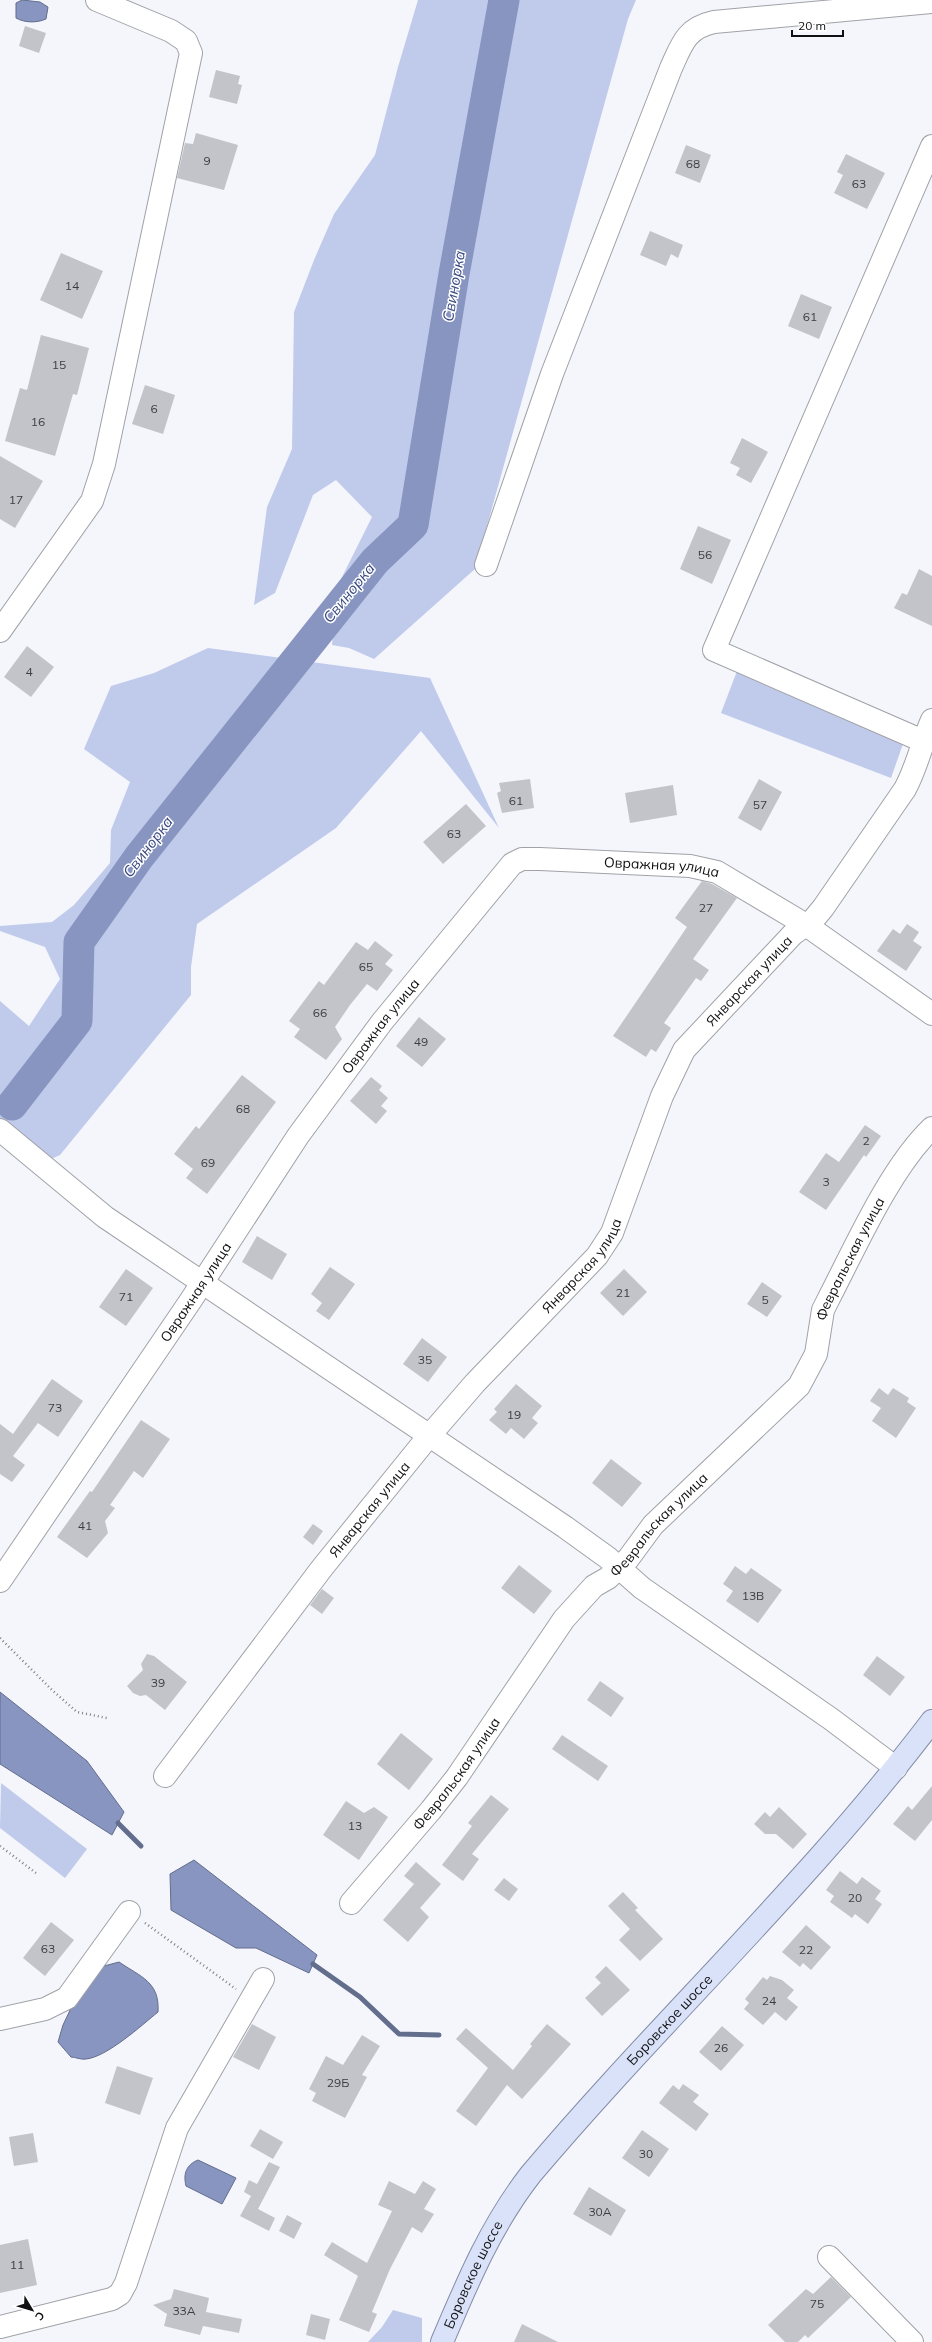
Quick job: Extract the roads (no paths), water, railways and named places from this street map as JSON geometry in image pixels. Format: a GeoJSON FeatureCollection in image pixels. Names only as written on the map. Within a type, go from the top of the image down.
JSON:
{"type":"FeatureCollection","features":[{"type":"Feature","properties":{"kind":"main road","name":"Боровское шоссе"},"geometry":{"type":"LineString","coordinates":[[442,2342],[469,2278],[494,2227],[531,2174],[830,1846],[896,1768],[932,1721]]}},
{"type":"Feature","properties":{"kind":"street"},"geometry":{"type":"LineString","coordinates":[[0,631],[92,501],[104,464],[191,54],[186,41],[171,31],[97,0]]}},
{"type":"Feature","properties":{"kind":"street"},"geometry":{"type":"LineString","coordinates":[[486,564],[552,374],[668,75],[687,36],[695,28],[714,22],[932,2]]}},
{"type":"Feature","properties":{"kind":"street"},"geometry":{"type":"LineString","coordinates":[[923,741],[714,650],[932,146]]}},
{"type":"Feature","properties":{"kind":"street","name":"Январская улица"},"geometry":{"type":"LineString","coordinates":[[165,1776],[322,1568],[430,1436],[475,1383],[597,1256],[612,1233],[662,1096],[684,1050],[793,934],[806,925],[824,908],[905,789],[912,776],[923,741],[932,720]]}},
{"type":"Feature","properties":{"kind":"street","name":"Овражная улица"},"geometry":{"type":"LineString","coordinates":[[0,1581],[203,1282],[298,1136],[382,1022],[512,864],[522,859],[540,858],[703,867],[717,872],[806,925],[932,1014]]}},
{"type":"Feature","properties":{"kind":"street","name":"Февральская улица"},"geometry":{"type":"LineString","coordinates":[[350,1903],[431,1810],[457,1777],[564,1619],[594,1586],[619,1569],[653,1524],[799,1386],[816,1354],[823,1310],[828,1300],[884,1195],[908,1156],[932,1128]]}},
{"type":"Feature","properties":{"kind":"street"},"geometry":{"type":"LineString","coordinates":[[0,1130],[91,1207],[565,1527],[608,1558],[642,1588],[831,1718],[896,1768]]}},
{"type":"Feature","properties":{"kind":"street"},"geometry":{"type":"LineString","coordinates":[[0,2018],[45,2009],[67,1998],[129,1912]]}},
{"type":"Feature","properties":{"kind":"street"},"geometry":{"type":"LineString","coordinates":[[0,2327],[112,2299],[120,2294],[126,2283],[177,2128],[263,1979]]}},
{"type":"Feature","properties":{"kind":"street"},"geometry":{"type":"LineString","coordinates":[[829,2257],[912,2342]]}},
{"type":"Feature","properties":{"kind":"waterway","name":"Свинорка"},"geometry":{"type":"LineString","coordinates":[[12,1105],[77,1021],[79,942],[139,857],[375,561],[413,525],[454,274],[504,0]]}},
{"type":"Feature","properties":{"kind":"waterway"},"geometry":{"type":"LineString","coordinates":[[118,1823],[141,1846]]}},
{"type":"Feature","properties":{"kind":"waterway"},"geometry":{"type":"LineString","coordinates":[[313,1964],[360,1997],[399,2034],[439,2035]]}}]}
